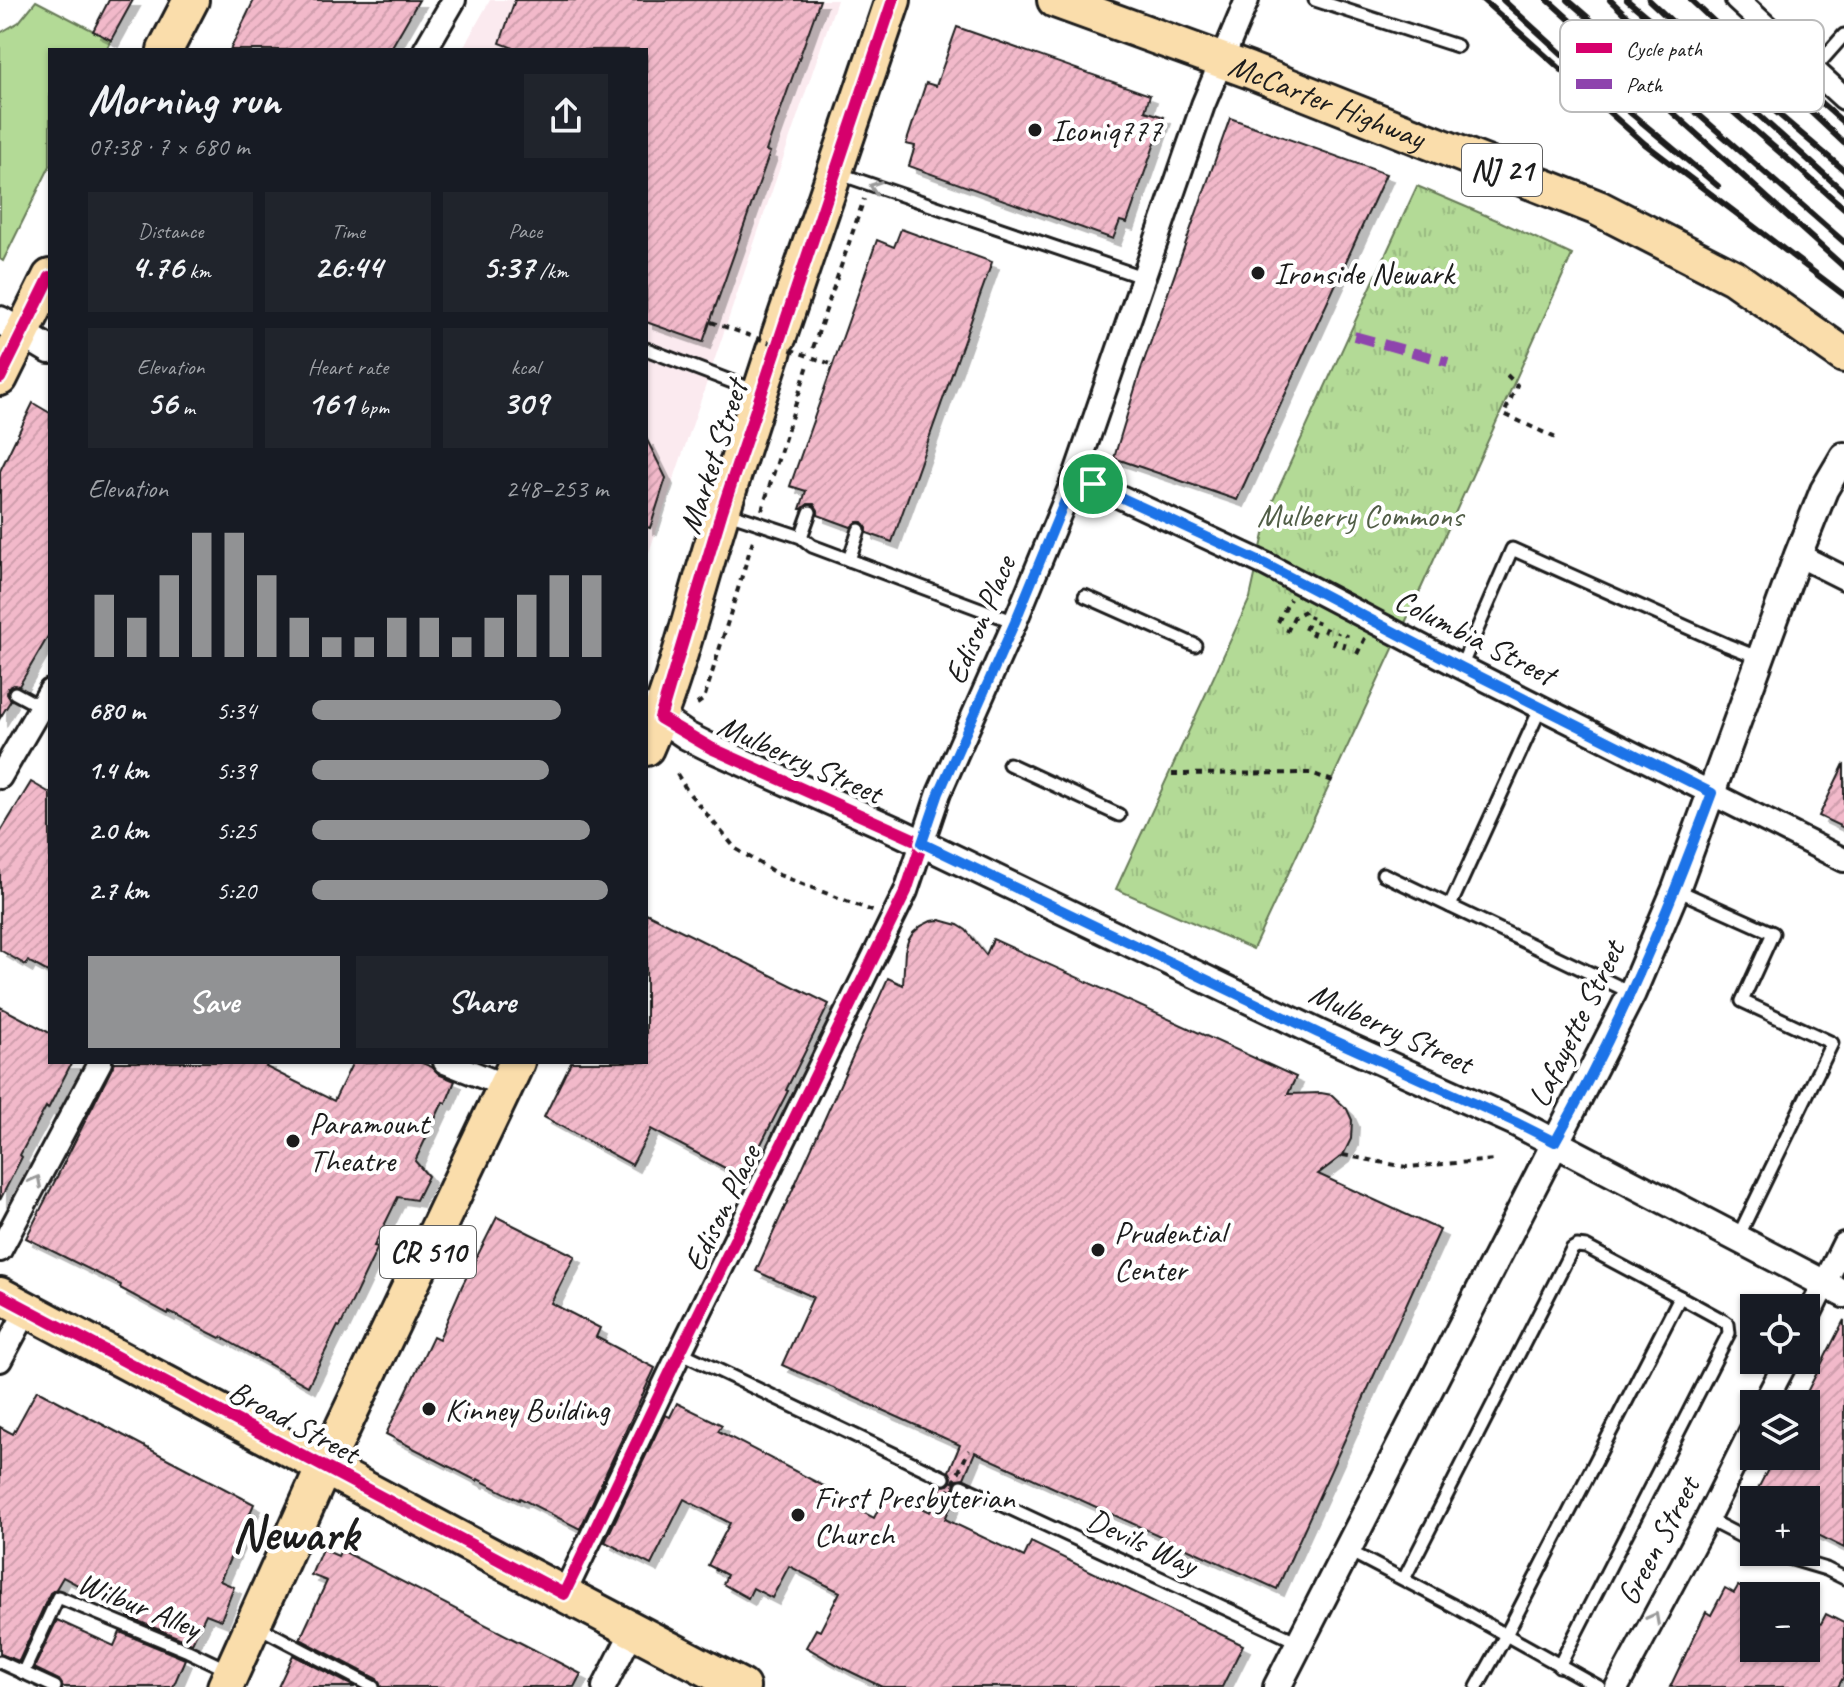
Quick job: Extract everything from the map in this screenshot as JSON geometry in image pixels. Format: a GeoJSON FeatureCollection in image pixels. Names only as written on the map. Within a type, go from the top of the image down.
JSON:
{"type":"FeatureCollection","features":[{"type":"Feature","properties":{"kind":"main road"},"geometry":{"type":"LineString","coordinates":[[166,48],[191,0]]}},
{"type":"Feature","properties":{"kind":"main road","name":"Market Street"},"geometry":{"type":"LineString","coordinates":[[651,725],[893,0]]}},
{"type":"Feature","properties":{"kind":"main road","name":"McCarter Highway"},"geometry":{"type":"LineString","coordinates":[[1055,0],[1222,60],[1598,208],[1733,277],[1844,355]]}},
{"type":"Feature","properties":{"kind":"main road"},"geometry":{"type":"LineString","coordinates":[[0,378],[48,281]]}},
{"type":"Feature","properties":{"kind":"main road","name":"CR 510"},"geometry":{"type":"LineString","coordinates":[[228,1679],[324,1467],[512,1074]]}},
{"type":"Feature","properties":{"kind":"main road","name":"Broad Street"},"geometry":{"type":"LineString","coordinates":[[14,1303],[742,1687]]}},
{"type":"Feature","properties":{"kind":"street"},"geometry":{"type":"LineString","coordinates":[[426,48],[454,0]]}},
{"type":"Feature","properties":{"kind":"street","name":"Edison Place"},"geometry":{"type":"LineString","coordinates":[[564,1594],[906,891],[939,793],[1015,622],[1075,476],[1203,105],[1247,0]]}},
{"type":"Feature","properties":{"kind":"street"},"geometry":{"type":"LineString","coordinates":[[1737,0],[1759,20]]}},
{"type":"Feature","properties":{"kind":"street"},"geometry":{"type":"LineString","coordinates":[[1824,80],[1844,98]]}},
{"type":"Feature","properties":{"kind":"street","name":"Lafayette Street"},"geometry":{"type":"LineString","coordinates":[[1277,1687],[1632,993],[1676,889],[1798,555],[1824,490],[1844,456]]}},
{"type":"Feature","properties":{"kind":"street","name":"Columbia Street"},"geometry":{"type":"LineString","coordinates":[[1075,476],[1265,564],[1461,667],[1844,860]]}},
{"type":"Feature","properties":{"kind":"street"},"geometry":{"type":"LineString","coordinates":[[1798,555],[1844,578]]}},
{"type":"Feature","properties":{"kind":"street"},"geometry":{"type":"LineString","coordinates":[[0,777],[46,699]]}},
{"type":"Feature","properties":{"kind":"street","name":"Mulberry Street"},"geometry":{"type":"LineString","coordinates":[[651,725],[687,736],[922,843],[1318,1033],[1515,1122],[1834,1289]]}},
{"type":"Feature","properties":{"kind":"street"},"geometry":{"type":"LineString","coordinates":[[0,1250],[99,1064]]}},
{"type":"Feature","properties":{"kind":"street"},"geometry":{"type":"LineString","coordinates":[[456,1064],[512,1074]]}},
{"type":"Feature","properties":{"kind":"street"},"geometry":{"type":"LineString","coordinates":[[1820,1305],[1834,1289],[1844,1244]]}},
{"type":"Feature","properties":{"kind":"street"},"geometry":{"type":"LineString","coordinates":[[0,1360],[14,1303]]}},
{"type":"Feature","properties":{"kind":"street","name":"Green Street"},"geometry":{"type":"LineString","coordinates":[[1617,1687],[1740,1453]]}},
{"type":"Feature","properties":{"kind":"street"},"geometry":{"type":"LineString","coordinates":[[604,1687],[633,1630]]}},
{"type":"Feature","properties":{"kind":"lane"},"geometry":{"type":"LineString","coordinates":[[1315,0],[1457,46]]}},
{"type":"Feature","properties":{"kind":"lane"},"geometry":{"type":"LineString","coordinates":[[1824,58],[1844,35]]}},
{"type":"Feature","properties":{"kind":"lane"},"geometry":{"type":"LineString","coordinates":[[834,172],[1142,277]]}},
{"type":"Feature","properties":{"kind":"lane"},"geometry":{"type":"LineString","coordinates":[[648,350],[760,392]]}},
{"type":"Feature","properties":{"kind":"lane"},"geometry":{"type":"LineString","coordinates":[[722,511],[801,537],[812,546],[1015,622]]}},
{"type":"Feature","properties":{"kind":"lane"},"geometry":{"type":"LineString","coordinates":[[801,537],[810,512]]}},
{"type":"Feature","properties":{"kind":"lane"},"geometry":{"type":"LineString","coordinates":[[849,560],[859,530]]}},
{"type":"Feature","properties":{"kind":"lane"},"geometry":{"type":"LineString","coordinates":[[1461,667],[1512,549],[1761,658]]}},
{"type":"Feature","properties":{"kind":"lane"},"geometry":{"type":"LineString","coordinates":[[1085,596],[1195,645]]}},
{"type":"Feature","properties":{"kind":"lane"},"geometry":{"type":"LineString","coordinates":[[15,693],[46,699]]}},
{"type":"Feature","properties":{"kind":"lane"},"geometry":{"type":"LineString","coordinates":[[1450,906],[1541,707]]}},
{"type":"Feature","properties":{"kind":"lane"},"geometry":{"type":"LineString","coordinates":[[1009,764],[1119,815]]}},
{"type":"Feature","properties":{"kind":"lane"},"geometry":{"type":"LineString","coordinates":[[1383,874],[1632,993]]}},
{"type":"Feature","properties":{"kind":"lane"},"geometry":{"type":"LineString","coordinates":[[1676,889],[1773,933],[1742,1001],[1832,1043],[1738,1237]]}},
{"type":"Feature","properties":{"kind":"lane"},"geometry":{"type":"LineString","coordinates":[[1404,1579],[1572,1249],[1586,1247],[1724,1321],[1728,1324],[1729,1333],[1559,1666]]}},
{"type":"Feature","properties":{"kind":"lane"},"geometry":{"type":"LineString","coordinates":[[1477,1687],[1680,1297]]}},
{"type":"Feature","properties":{"kind":"lane"},"geometry":{"type":"LineString","coordinates":[[680,1352],[944,1478]]}},
{"type":"Feature","properties":{"kind":"lane","name":"Devils Way"},"geometry":{"type":"LineString","coordinates":[[962,1486],[1301,1643]]}},
{"type":"Feature","properties":{"kind":"lane"},"geometry":{"type":"LineString","coordinates":[[1707,1519],[1740,1536]]}},
{"type":"Feature","properties":{"kind":"lane"},"geometry":{"type":"LineString","coordinates":[[1347,1550],[1599,1687]]}},
{"type":"Feature","properties":{"kind":"lane"},"geometry":{"type":"LineString","coordinates":[[1816,1566],[1844,1578]]}},
{"type":"Feature","properties":{"kind":"lane","name":"Wilbur Alley"},"geometry":{"type":"LineString","coordinates":[[23,1673],[58,1597],[188,1651],[228,1679]]}},
{"type":"Feature","properties":{"kind":"lane"},"geometry":{"type":"LineString","coordinates":[[254,1625],[373,1687]]}},
{"type":"Feature","properties":{"kind":"lane"},"geometry":{"type":"LineString","coordinates":[[0,1662],[55,1687]]}},
{"type":"Feature","properties":{"kind":"path"},"geometry":{"type":"LineString","coordinates":[[813,348],[869,185]]}},
{"type":"Feature","properties":{"kind":"path"},"geometry":{"type":"LineString","coordinates":[[711,322],[834,365]]}},
{"type":"Feature","properties":{"kind":"path"},"geometry":{"type":"LineString","coordinates":[[1507,375],[1517,385],[1504,414],[1560,440]]}},
{"type":"Feature","properties":{"kind":"path"},"geometry":{"type":"LineString","coordinates":[[1278,622],[1293,594]]}},
{"type":"Feature","properties":{"kind":"path"},"geometry":{"type":"LineString","coordinates":[[1287,632],[1294,617],[1305,611]]}},
{"type":"Feature","properties":{"kind":"path"},"geometry":{"type":"LineString","coordinates":[[1305,630],[1311,616]]}},
{"type":"Feature","properties":{"kind":"path"},"geometry":{"type":"LineString","coordinates":[[1312,636],[1317,621]]}},
{"type":"Feature","properties":{"kind":"path"},"geometry":{"type":"LineString","coordinates":[[1324,633],[1327,626]]}},
{"type":"Feature","properties":{"kind":"path"},"geometry":{"type":"LineString","coordinates":[[1333,645],[1338,632]]}},
{"type":"Feature","properties":{"kind":"path"},"geometry":{"type":"LineString","coordinates":[[1357,654],[1368,632]]}},
{"type":"Feature","properties":{"kind":"path"},"geometry":{"type":"LineString","coordinates":[[1343,648],[1347,634]]}},
{"type":"Feature","properties":{"kind":"path"},"geometry":{"type":"LineString","coordinates":[[1172,774],[1247,776],[1311,773],[1333,781]]}},
{"type":"Feature","properties":{"kind":"path"},"geometry":{"type":"LineString","coordinates":[[677,774],[688,792],[736,849],[779,875],[876,913]]}},
{"type":"Feature","properties":{"kind":"path"},"geometry":{"type":"LineString","coordinates":[[1343,1155],[1406,1167],[1495,1160]]}},
{"type":"Feature","properties":{"kind":"path"},"geometry":{"type":"LineString","coordinates":[[938,1516],[969,1450]]}},
{"type":"Feature","properties":{"kind":"shaded area"},"geometry":{"type":"Polygon","coordinates":[[[490,0],[837,0],[648,555],[648,48],[463,48],[490,0]]]}},
{"type":"Feature","properties":{"kind":"green space"},"geometry":{"type":"Polygon","coordinates":[[[36,1],[111,40],[107,48],[48,48],[48,170],[3,261],[0,259],[0,33],[19,22],[36,1]]]}},
{"type":"Feature","properties":{"kind":"green space","name":"Mulberry Commons"},"geometry":{"type":"Polygon","coordinates":[[[1417,186],[1572,255],[1253,949],[1116,889],[1250,598],[1270,507],[1417,186]]]}},
{"type":"Feature","properties":{"kind":"building"},"geometry":{"type":"Polygon","coordinates":[[[109,0],[133,0],[111,40],[93,31],[109,0]]]}},
{"type":"Feature","properties":{"kind":"building"},"geometry":{"type":"Polygon","coordinates":[[[254,0],[419,0],[391,48],[231,48],[254,0]]]}},
{"type":"Feature","properties":{"kind":"building"},"geometry":{"type":"Polygon","coordinates":[[[515,0],[820,0],[703,342],[648,323],[648,48],[514,48],[500,43],[515,0]]]}},
{"type":"Feature","properties":{"kind":"building","name":"Iconiq777"},"geometry":{"type":"Polygon","coordinates":[[[957,27],[1150,95],[1145,111],[1164,117],[1127,223],[1120,221],[1113,239],[909,166],[915,146],[906,144],[926,83],[936,86],[957,27]]]}},
{"type":"Feature","properties":{"kind":"building","name":"Ironside Newark"},"geometry":{"type":"Polygon","coordinates":[[[1230,118],[1386,174],[1237,500],[1114,458],[1140,372],[1230,118]]]}},
{"type":"Feature","properties":{"kind":"building"},"geometry":{"type":"Polygon","coordinates":[[[901,229],[992,262],[892,542],[867,533],[862,522],[851,527],[818,515],[814,504],[800,509],[806,491],[790,486],[877,240],[894,247],[901,229]]]}},
{"type":"Feature","properties":{"kind":"building"},"geometry":{"type":"Polygon","coordinates":[[[33,403],[48,412],[48,636],[19,686],[8,688],[7,694],[11,700],[0,718],[0,471],[33,403]]]}},
{"type":"Feature","properties":{"kind":"building"},"geometry":{"type":"Polygon","coordinates":[[[648,442],[666,478],[648,528],[648,442]]]}},
{"type":"Feature","properties":{"kind":"building"},"geometry":{"type":"Polygon","coordinates":[[[1844,764],[1844,828],[1819,816],[1844,764]]]}},
{"type":"Feature","properties":{"kind":"building"},"geometry":{"type":"Polygon","coordinates":[[[31,782],[48,792],[48,972],[28,961],[26,965],[0,950],[0,833],[31,782]]]}},
{"type":"Feature","properties":{"kind":"building"},"geometry":{"type":"Polygon","coordinates":[[[648,914],[829,1004],[746,1179],[651,1129],[632,1165],[544,1117],[570,1064],[648,1064],[648,914]]]}},
{"type":"Feature","properties":{"kind":"building","name":"Prudential Center"},"geometry":{"type":"Polygon","coordinates":[[[940,920],[966,930],[986,955],[993,939],[1296,1077],[1288,1094],[1332,1095],[1347,1109],[1352,1120],[1351,1139],[1343,1155],[1318,1174],[1440,1230],[1277,1589],[975,1452],[964,1478],[955,1482],[957,1493],[945,1519],[1024,1557],[1031,1542],[1243,1645],[1222,1687],[882,1687],[806,1647],[816,1629],[820,1631],[840,1592],[789,1566],[772,1598],[753,1588],[748,1598],[723,1584],[727,1575],[708,1565],[730,1523],[684,1499],[651,1565],[605,1542],[665,1415],[670,1417],[677,1403],[722,1425],[718,1431],[843,1496],[841,1501],[874,1518],[888,1490],[930,1512],[942,1486],[951,1482],[949,1471],[960,1445],[782,1365],[813,1297],[756,1271],[888,978],[903,985],[908,941],[921,926],[940,920]]]}},
{"type":"Feature","properties":{"kind":"building"},"geometry":{"type":"Polygon","coordinates":[[[0,1007],[48,1032],[48,1064],[71,1064],[20,1155],[22,1157],[0,1200],[0,1007]]]}},
{"type":"Feature","properties":{"kind":"building"},"geometry":{"type":"Polygon","coordinates":[[[114,1064],[267,1064],[266,1067],[334,1101],[352,1064],[425,1064],[455,1081],[415,1161],[428,1176],[416,1200],[398,1197],[340,1327],[308,1386],[221,1337],[168,1314],[120,1288],[121,1285],[26,1238],[114,1064]]]}},
{"type":"Feature","properties":{"kind":"building"},"geometry":{"type":"Polygon","coordinates":[[[497,1217],[575,1256],[551,1303],[600,1328],[596,1337],[655,1368],[580,1529],[386,1434],[433,1336],[439,1339],[497,1217]]]}},
{"type":"Feature","properties":{"kind":"building"},"geometry":{"type":"Polygon","coordinates":[[[1844,1320],[1844,1548],[1820,1536],[1820,1486],[1759,1486],[1768,1470],[1820,1470],[1820,1390],[1808,1390],[1816,1374],[1820,1374],[1820,1367],[1844,1320]]]}},
{"type":"Feature","properties":{"kind":"building"},"geometry":{"type":"Polygon","coordinates":[[[37,1390],[254,1504],[220,1581],[234,1587],[221,1620],[206,1614],[192,1643],[128,1617],[130,1613],[63,1577],[50,1593],[19,1661],[0,1654],[0,1427],[13,1434],[37,1390]]]}},
{"type":"Feature","properties":{"kind":"building"},"geometry":{"type":"Polygon","coordinates":[[[322,1549],[338,1556],[341,1550],[581,1674],[574,1687],[381,1687],[377,1679],[300,1639],[327,1581],[311,1575],[322,1549]]]}},
{"type":"Feature","properties":{"kind":"building"},"geometry":{"type":"Polygon","coordinates":[[[1740,1587],[1740,1662],[1820,1662],[1820,1625],[1826,1614],[1844,1623],[1844,1676],[1838,1687],[1670,1687],[1706,1612],[1711,1615],[1725,1588],[1734,1593],[1740,1587]]]}},
{"type":"Feature","properties":{"kind":"building"},"geometry":{"type":"Polygon","coordinates":[[[57,1620],[114,1646],[120,1632],[185,1659],[173,1687],[63,1687],[59,1680],[34,1668],[57,1620]]]}},
{"type":"Feature","properties":{"kind":"building"},"geometry":{"type":"Polygon","coordinates":[[[293,1655],[355,1687],[278,1687],[293,1655]]]}},
{"type":"Feature","properties":{"kind":"railway"},"geometry":{"type":"LineString","coordinates":[[1483,0],[1560,68]]}},
{"type":"Feature","properties":{"kind":"railway"},"geometry":{"type":"LineString","coordinates":[[1503,0],[1560,52]]}},
{"type":"Feature","properties":{"kind":"railway"},"geometry":{"type":"LineString","coordinates":[[1548,0],[1570,20]]}},
{"type":"Feature","properties":{"kind":"railway"},"geometry":{"type":"LineString","coordinates":[[1568,0],[1591,20]]}},
{"type":"Feature","properties":{"kind":"railway"},"geometry":{"type":"LineString","coordinates":[[1610,0],[1631,20]]}},
{"type":"Feature","properties":{"kind":"railway"},"geometry":{"type":"LineString","coordinates":[[1627,0],[1651,20]]}},
{"type":"Feature","properties":{"kind":"railway"},"geometry":{"type":"LineString","coordinates":[[1649,0],[1670,20]]}},
{"type":"Feature","properties":{"kind":"railway"},"geometry":{"type":"LineString","coordinates":[[1691,0],[1712,20]]}},
{"type":"Feature","properties":{"kind":"railway"},"geometry":{"type":"LineString","coordinates":[[1824,105],[1844,123]]}},
{"type":"Feature","properties":{"kind":"railway"},"geometry":{"type":"LineString","coordinates":[[1609,112],[1645,144],[1844,295]]}},
{"type":"Feature","properties":{"kind":"railway"},"geometry":{"type":"LineString","coordinates":[[1629,112],[1718,186]]}},
{"type":"Feature","properties":{"kind":"railway"},"geometry":{"type":"LineString","coordinates":[[1672,112],[1844,267]]}},
{"type":"Feature","properties":{"kind":"railway"},"geometry":{"type":"LineString","coordinates":[[1696,112],[1844,242]]}},
{"type":"Feature","properties":{"kind":"railway"},"geometry":{"type":"LineString","coordinates":[[1733,112],[1844,208]]}},
{"type":"Feature","properties":{"kind":"railway"},"geometry":{"type":"LineString","coordinates":[[1755,112],[1844,192]]}},
{"type":"Feature","properties":{"kind":"railway"},"geometry":{"type":"LineString","coordinates":[[1776,112],[1844,170]]}},
{"type":"Feature","properties":{"kind":"railway"},"geometry":{"type":"LineString","coordinates":[[1811,112],[1844,143]]}},
{"type":"Feature","properties":{"kind":"marked path"},"geometry":{"type":"LineString","coordinates":[[1354,336],[1448,362]]}},
{"type":"Feature","properties":{"kind":"cycle path"},"geometry":{"type":"LineString","coordinates":[[0,1295],[564,1594],[906,891],[922,843],[711,748],[660,718],[722,511],[893,0]]}},
{"type":"Feature","properties":{"kind":"cycle path"},"geometry":{"type":"LineString","coordinates":[[0,378],[48,281]]}},
{"type":"Feature","properties":{"kind":"place","name":"Iconiq777"},"geometry":{"type":"Point","coordinates":[1035,130]}},
{"type":"Feature","properties":{"kind":"place","name":"Ironside Newark"},"geometry":{"type":"Point","coordinates":[1258,273]}},
{"type":"Feature","properties":{"kind":"place","name":"Paramount Theatre"},"geometry":{"type":"Point","coordinates":[293,1141]}},
{"type":"Feature","properties":{"kind":"place","name":"Prudential Center"},"geometry":{"type":"Point","coordinates":[1098,1250]}},
{"type":"Feature","properties":{"kind":"place","name":"Kinney Building"},"geometry":{"type":"Point","coordinates":[429,1409]}},
{"type":"Feature","properties":{"kind":"place","name":"First Presbyterian Church"},"geometry":{"type":"Point","coordinates":[798,1515]}},
{"type":"Feature","properties":{"kind":"district","name":"Newark"},"geometry":{"type":"Point","coordinates":[295,1534]}},
{"type":"Feature","properties":{"kind":"route"},"geometry":{"type":"LineString","coordinates":[[1075,476],[1093,484],[1265,564],[1712,793],[1632,993],[1555,1142],[1318,1033],[922,843],[939,793],[1015,622],[1075,476]]}}]}
